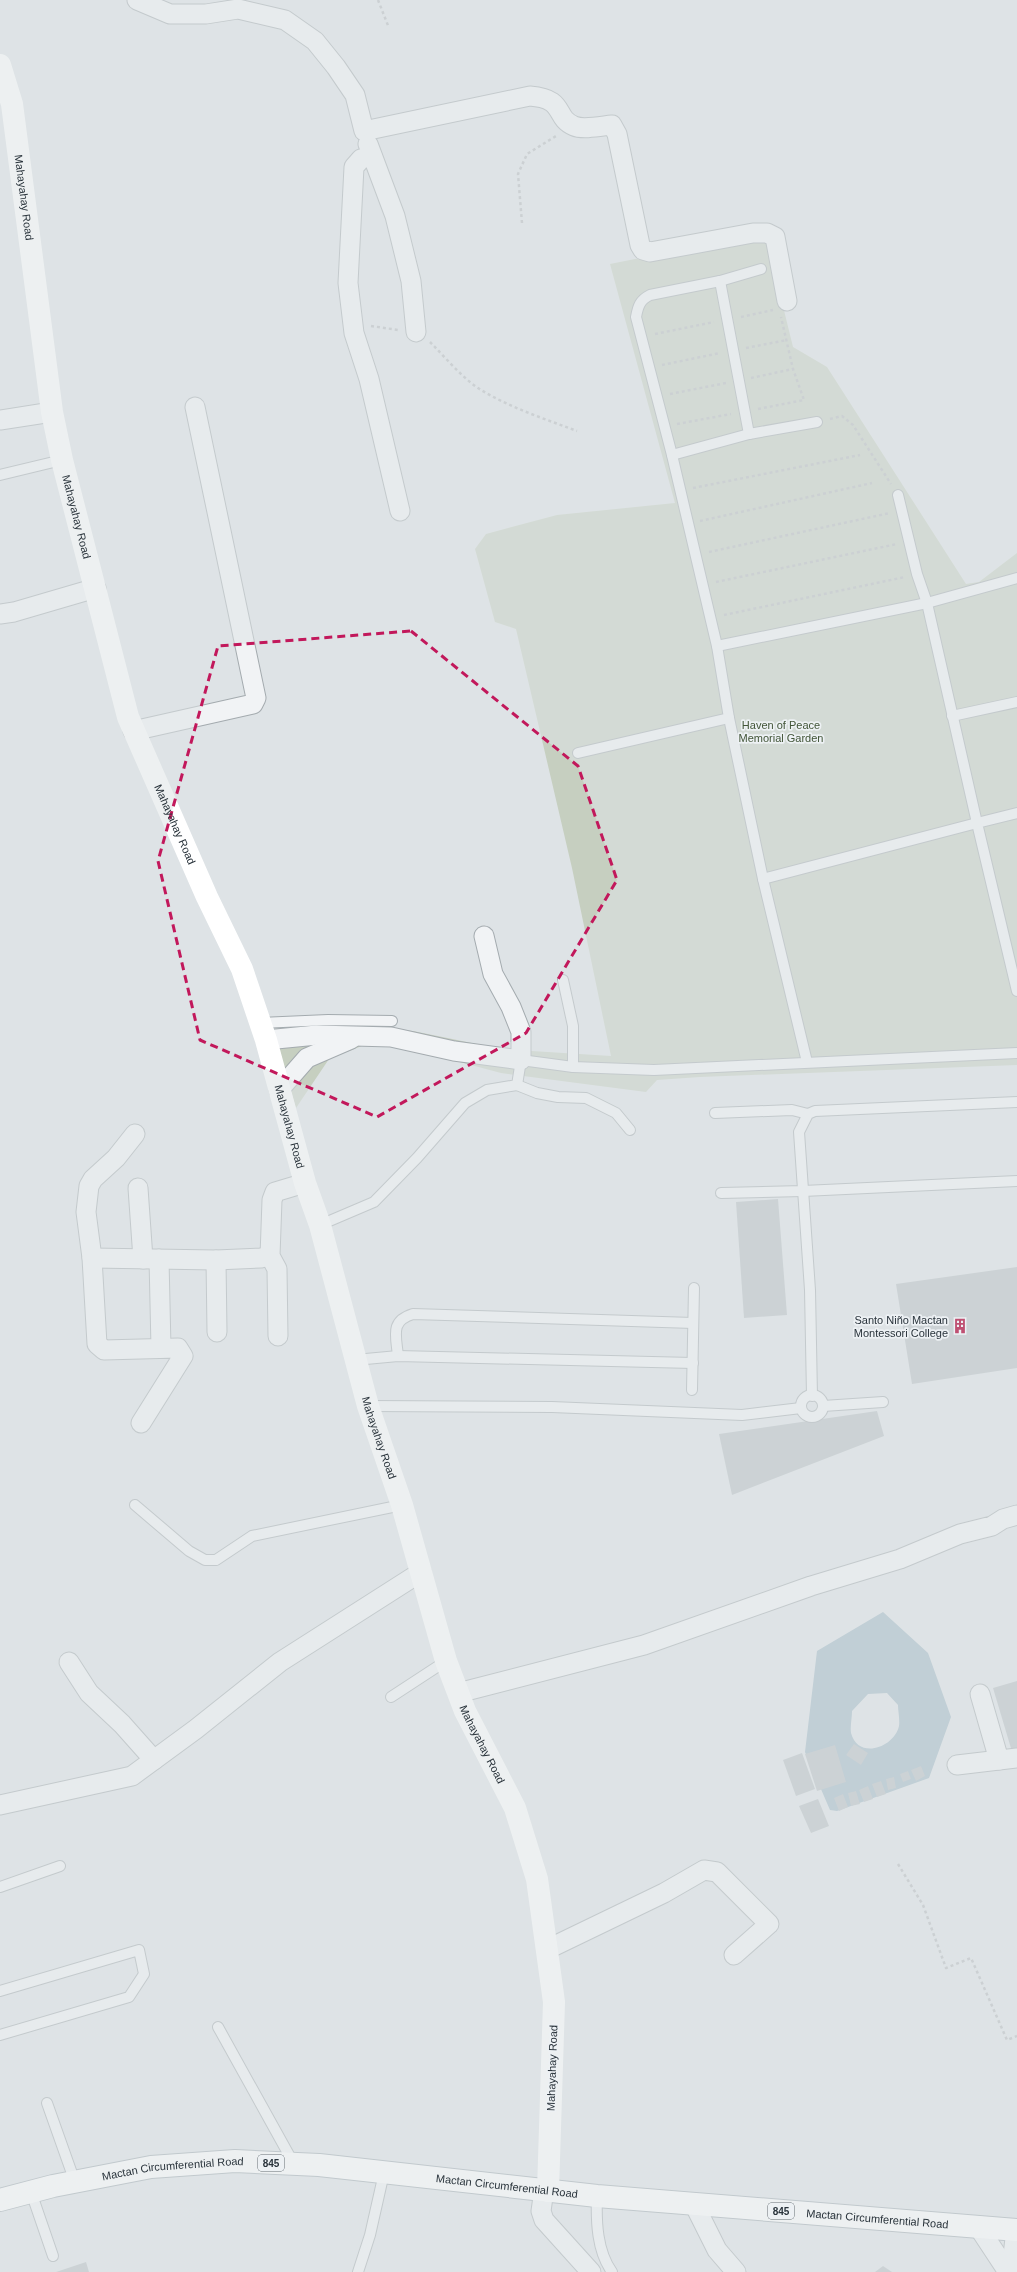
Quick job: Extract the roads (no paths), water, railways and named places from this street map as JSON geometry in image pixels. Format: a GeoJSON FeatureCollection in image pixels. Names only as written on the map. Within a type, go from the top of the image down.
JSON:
{"type":"FeatureCollection","features":[{"type":"Feature","properties":{"kind":"street"},"geometry":{"type":"LineString","coordinates":[[137,0],[170,14],[206,14],[238,9],[285,20],[315,41],[336,67],[355,95],[372,156],[395,216],[411,281],[416,332]]}},
{"type":"Feature","properties":{"kind":"street","name":"Mahayahay Road"},"geometry":{"type":"LineString","coordinates":[[0,65],[52,412],[62,460],[133,731],[242,969],[263,1032],[305,1183],[320,1225],[368,1406],[402,1505],[446,1661],[465,1711],[515,1808],[537,1880],[548,1949],[554,2002],[546,2190]]}},
{"type":"Feature","properties":{"kind":"street"},"geometry":{"type":"LineString","coordinates":[[364,131],[530,96],[544,97],[555,103],[568,122],[575,127],[612,125],[617,134],[640,245],[643,250],[650,252],[753,233],[767,233],[774,237],[782,308]]}},
{"type":"Feature","properties":{"kind":"street"},"geometry":{"type":"LineString","coordinates":[[372,156],[361,159],[354,167],[348,283],[355,339],[369,379],[400,511]]}},
{"type":"Feature","properties":{"kind":"street"},"geometry":{"type":"LineString","coordinates":[[133,731],[253,704],[256,698],[195,406]]}},
{"type":"Feature","properties":{"kind":"street"},"geometry":{"type":"LineString","coordinates":[[0,420],[52,412]]}},
{"type":"Feature","properties":{"kind":"street"},"geometry":{"type":"LineString","coordinates":[[0,614],[14,612],[96,588]]}},
{"type":"Feature","properties":{"kind":"street"},"geometry":{"type":"LineString","coordinates":[[263,1032],[358,1037],[391,1037],[454,1051],[521,1060],[521,1032],[511,1007],[494,974],[484,936]]}},
{"type":"Feature","properties":{"kind":"street"},"geometry":{"type":"LineString","coordinates":[[280,1090],[306,1058],[358,1037]]}},
{"type":"Feature","properties":{"kind":"street"},"geometry":{"type":"LineString","coordinates":[[135,1134],[116,1158],[93,1179],[89,1186],[86,1212],[92,1258],[97,1344],[104,1350],[178,1348],[184,1356],[141,1423]]}},
{"type":"Feature","properties":{"kind":"street"},"geometry":{"type":"LineString","coordinates":[[278,1336],[277,1269],[270,1256],[273,1195],[275,1192],[305,1183]]}},
{"type":"Feature","properties":{"kind":"street"},"geometry":{"type":"LineString","coordinates":[[138,1188],[151,1259],[161,1348]]}},
{"type":"Feature","properties":{"kind":"street"},"geometry":{"type":"LineString","coordinates":[[92,1258],[216,1260],[261,1258],[270,1256]]}},
{"type":"Feature","properties":{"kind":"street"},"geometry":{"type":"LineString","coordinates":[[216,1260],[217,1332]]}},
{"type":"Feature","properties":{"kind":"street"},"geometry":{"type":"LineString","coordinates":[[458,1693],[644,1645],[811,1586],[900,1559],[960,1534],[992,1526],[1003,1519],[1017,1515]]}},
{"type":"Feature","properties":{"kind":"street"},"geometry":{"type":"LineString","coordinates":[[0,1806],[132,1776],[196,1729],[280,1662],[421,1572]]}},
{"type":"Feature","properties":{"kind":"street"},"geometry":{"type":"LineString","coordinates":[[69,1662],[89,1693],[122,1724],[154,1760]]}},
{"type":"Feature","properties":{"kind":"street"},"geometry":{"type":"LineString","coordinates":[[957,1765],[1008,1759],[980,1694]]}},
{"type":"Feature","properties":{"kind":"street"},"geometry":{"type":"LineString","coordinates":[[548,1949],[664,1893],[704,1870],[717,1872],[770,1924],[734,1955]]}},
{"type":"Feature","properties":{"kind":"street","name":"Mactan Circumferential Road"},"geometry":{"type":"LineString","coordinates":[[0,2200],[75,2182],[151,2167],[236,2162],[294,2164],[597,2196],[1016,2230]]}},
{"type":"Feature","properties":{"kind":"street"},"geometry":{"type":"LineString","coordinates":[[546,2190],[541,2211],[544,2220],[589,2271]]}},
{"type":"Feature","properties":{"kind":"street"},"geometry":{"type":"LineString","coordinates":[[694,2204],[717,2250],[736,2272]]}},
{"type":"Feature","properties":{"kind":"street"},"geometry":{"type":"LineString","coordinates":[[979,2228],[1009,2272]]}},
{"type":"Feature","properties":{"kind":"street"},"geometry":{"type":"LineString","coordinates":[[1009,2272],[1016,2230]]}},
{"type":"Feature","properties":{"kind":"lane"},"geometry":{"type":"LineString","coordinates":[[761,269],[720,281],[650,295],[642,299],[637,308],[636,317],[681,490],[703,585],[717,646],[729,718],[763,879],[807,1062]]}},
{"type":"Feature","properties":{"kind":"lane"},"geometry":{"type":"LineString","coordinates":[[720,281],[749,434]]}},
{"type":"Feature","properties":{"kind":"lane"},"geometry":{"type":"LineString","coordinates":[[672,455],[749,434],[818,422]]}},
{"type":"Feature","properties":{"kind":"lane"},"geometry":{"type":"LineString","coordinates":[[0,475],[62,460]]}},
{"type":"Feature","properties":{"kind":"lane"},"geometry":{"type":"LineString","coordinates":[[898,495],[917,574],[927,603],[1017,991]]}},
{"type":"Feature","properties":{"kind":"lane"},"geometry":{"type":"LineString","coordinates":[[717,646],[927,603],[1017,578]]}},
{"type":"Feature","properties":{"kind":"lane"},"geometry":{"type":"LineString","coordinates":[[952,716],[1017,702]]}},
{"type":"Feature","properties":{"kind":"lane"},"geometry":{"type":"LineString","coordinates":[[578,753],[729,718]]}},
{"type":"Feature","properties":{"kind":"lane"},"geometry":{"type":"LineString","coordinates":[[763,879],[1017,813]]}},
{"type":"Feature","properties":{"kind":"lane"},"geometry":{"type":"LineString","coordinates":[[563,980],[573,1026],[573,1067]]}},
{"type":"Feature","properties":{"kind":"lane"},"geometry":{"type":"LineString","coordinates":[[263,1032],[328,1020],[392,1021]]}},
{"type":"Feature","properties":{"kind":"lane"},"geometry":{"type":"LineString","coordinates":[[517,1085],[521,1060],[573,1067],[654,1070],[807,1062],[1017,1054]]}},
{"type":"Feature","properties":{"kind":"lane"},"geometry":{"type":"LineString","coordinates":[[320,1225],[374,1202],[417,1158],[465,1102],[487,1090],[517,1085],[537,1093],[551,1096],[586,1098],[616,1113],[630,1130]]}},
{"type":"Feature","properties":{"kind":"lane"},"geometry":{"type":"LineString","coordinates":[[812,1396],[810,1290],[799,1132],[808,1114],[815,1110],[1017,1102]]}},
{"type":"Feature","properties":{"kind":"lane"},"geometry":{"type":"LineString","coordinates":[[715,1113],[792,1110],[808,1114]]}},
{"type":"Feature","properties":{"kind":"lane"},"geometry":{"type":"LineString","coordinates":[[721,1193],[803,1191],[1017,1181]]}},
{"type":"Feature","properties":{"kind":"lane"},"geometry":{"type":"LineString","coordinates":[[692,1390],[694,1288]]}},
{"type":"Feature","properties":{"kind":"lane"},"geometry":{"type":"LineString","coordinates":[[398,1356],[395,1333],[398,1324],[402,1318],[414,1314],[693,1323]]}},
{"type":"Feature","properties":{"kind":"lane"},"geometry":{"type":"LineString","coordinates":[[355,1360],[398,1356],[693,1363]]}},
{"type":"Feature","properties":{"kind":"lane"},"geometry":{"type":"LineString","coordinates":[[812,1396],[819,1398],[823,1406],[819,1415],[811,1417],[806,1416],[801,1408],[802,1401],[805,1398],[812,1396]]}},
{"type":"Feature","properties":{"kind":"lane"},"geometry":{"type":"LineString","coordinates":[[823,1406],[883,1402]]}},
{"type":"Feature","properties":{"kind":"lane"},"geometry":{"type":"LineString","coordinates":[[368,1406],[552,1407],[742,1415],[801,1408]]}},
{"type":"Feature","properties":{"kind":"lane"},"geometry":{"type":"LineString","coordinates":[[135,1504],[189,1551],[205,1560],[216,1560],[252,1536],[402,1505]]}},
{"type":"Feature","properties":{"kind":"lane"},"geometry":{"type":"LineString","coordinates":[[391,1698],[446,1661]]}},
{"type":"Feature","properties":{"kind":"lane"},"geometry":{"type":"LineString","coordinates":[[0,1887],[60,1866]]}},
{"type":"Feature","properties":{"kind":"lane"},"geometry":{"type":"LineString","coordinates":[[0,1991],[139,1950],[144,1974],[129,1996],[0,2035]]}},
{"type":"Feature","properties":{"kind":"lane"},"geometry":{"type":"LineString","coordinates":[[218,2027],[294,2164]]}},
{"type":"Feature","properties":{"kind":"lane"},"geometry":{"type":"LineString","coordinates":[[47,2103],[75,2182]]}},
{"type":"Feature","properties":{"kind":"lane"},"geometry":{"type":"LineString","coordinates":[[358,2272],[370,2235],[384,2173]]}},
{"type":"Feature","properties":{"kind":"lane"},"geometry":{"type":"LineString","coordinates":[[31,2192],[53,2256]]}},
{"type":"Feature","properties":{"kind":"lane"},"geometry":{"type":"LineString","coordinates":[[597,2196],[596,2221],[605,2262],[612,2272]]}},
{"type":"Feature","properties":{"kind":"water"},"geometry":{"type":"Polygon","coordinates":[[[883,1612],[928,1653],[951,1717],[929,1778],[837,1811],[830,1810],[805,1752],[817,1651],[883,1612]],[[887,1693],[868,1694],[852,1711],[851,1733],[855,1741],[861,1746],[876,1748],[890,1740],[896,1734],[899,1726],[898,1705],[887,1693]]]}},
{"type":"Feature","properties":{"kind":"place","name":"Santo Niño Mactan Montessori College"},"geometry":{"type":"Point","coordinates":[960,1326]}},
{"type":"Feature","properties":{"kind":"park label","name":"Haven of Peace Memorial Garden"},"geometry":{"type":"Point","coordinates":[781,731]}}]}
